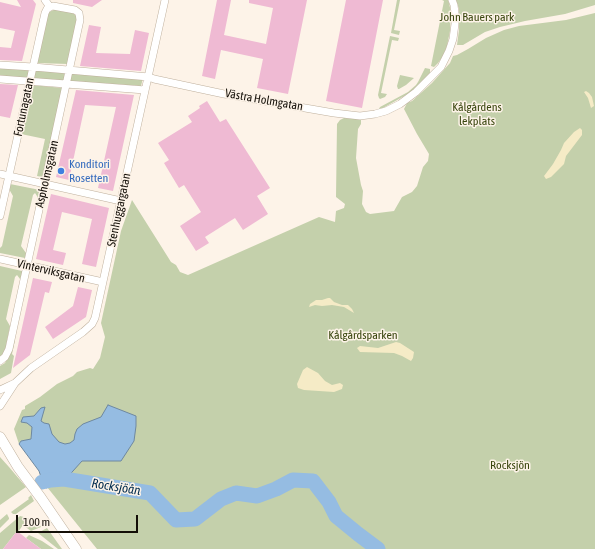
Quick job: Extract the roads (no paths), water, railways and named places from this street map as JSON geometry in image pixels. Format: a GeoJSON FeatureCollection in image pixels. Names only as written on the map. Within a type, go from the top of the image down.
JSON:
{"type":"FeatureCollection","features":[{"type":"Feature","properties":{"kind":"main road"},"geometry":{"type":"LineString","coordinates":[[0,437],[18,467],[76,549]]}},
{"type":"Feature","properties":{"kind":"main road"},"geometry":{"type":"LineString","coordinates":[[0,452],[18,467]]}},
{"type":"Feature","properties":{"kind":"street"},"geometry":{"type":"LineString","coordinates":[[45,0],[50,7]]}},
{"type":"Feature","properties":{"kind":"street","name":"Stenhuggargatan"},"geometry":{"type":"LineString","coordinates":[[0,406],[15,383],[31,368],[83,332],[92,324],[95,318],[145,90],[152,78],[165,0]]}},
{"type":"Feature","properties":{"kind":"street","name":"Västra Holmgatan"},"geometry":{"type":"LineString","coordinates":[[0,65],[152,78],[224,94],[334,113],[360,116],[375,114],[386,111],[400,104],[416,92],[441,67],[453,39],[455,13],[452,0]]}},
{"type":"Feature","properties":{"kind":"street","name":"Aspholmsgatan"},"geometry":{"type":"LineString","coordinates":[[0,362],[5,357],[9,349],[80,20],[80,16],[75,10],[53,6],[50,7]]}},
{"type":"Feature","properties":{"kind":"street","name":"Fortunagatan"},"geometry":{"type":"LineString","coordinates":[[0,216],[45,13],[50,7]]}},
{"type":"Feature","properties":{"kind":"street"},"geometry":{"type":"LineString","coordinates":[[0,79],[145,90]]}},
{"type":"Feature","properties":{"kind":"street"},"geometry":{"type":"LineString","coordinates":[[0,174],[121,201]]}},
{"type":"Feature","properties":{"kind":"street","name":"Vinterviksgatan"},"geometry":{"type":"LineString","coordinates":[[0,259],[103,282]]}},
{"type":"Feature","properties":{"kind":"street","name":"Stenhuggargatan"},"geometry":{"type":"LineString","coordinates":[[0,390],[15,383]]}},
{"type":"Feature","properties":{"kind":"water"},"geometry":{"type":"Polygon","coordinates":[[[108,405],[136,416],[134,441],[121,461],[82,461],[64,481],[46,488],[39,478],[41,477],[39,471],[19,444],[21,441],[31,439],[32,427],[27,423],[21,422],[23,417],[34,416],[41,408],[45,407],[41,421],[49,424],[52,434],[59,442],[65,444],[74,440],[77,429],[83,424],[101,417],[108,405]]]}},
{"type":"Feature","properties":{"kind":"waterway","name":"Rocksjöån"},"geometry":{"type":"LineString","coordinates":[[42,482],[64,479],[150,493],[176,520],[195,519],[221,499],[236,493],[257,496],[276,489],[293,480],[313,481],[329,502],[336,516],[378,549]]}},
{"type":"Feature","properties":{"kind":"place","name":"Konditori Rosetten"},"geometry":{"type":"Point","coordinates":[61,171]}},
{"type":"Feature","properties":{"kind":"park label","name":"John Bauers park"},"geometry":{"type":"Point","coordinates":[477,17]}},
{"type":"Feature","properties":{"kind":"park label","name":"Kålgårdens lekplats"},"geometry":{"type":"Point","coordinates":[477,114]}},
{"type":"Feature","properties":{"kind":"park label","name":"Kålgårdsparken"},"geometry":{"type":"Point","coordinates":[363,335]}},
{"type":"Feature","properties":{"kind":"park label","name":"Rocksjön"},"geometry":{"type":"Point","coordinates":[510,465]}}]}
